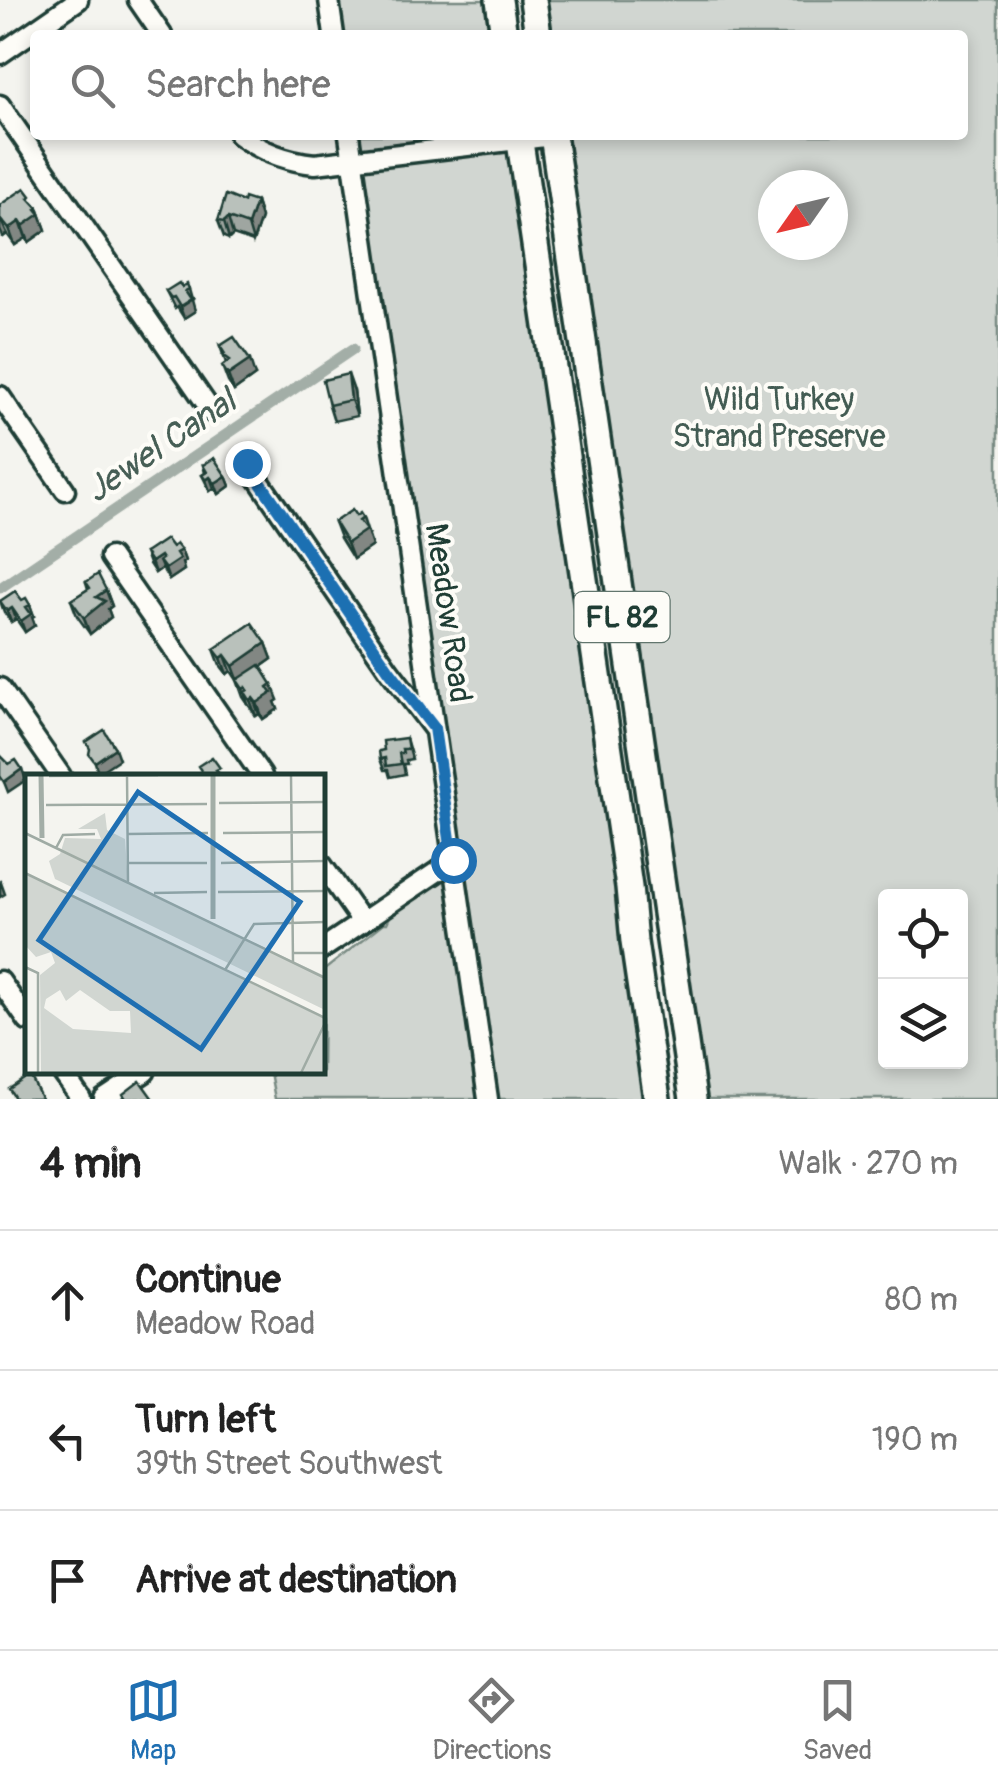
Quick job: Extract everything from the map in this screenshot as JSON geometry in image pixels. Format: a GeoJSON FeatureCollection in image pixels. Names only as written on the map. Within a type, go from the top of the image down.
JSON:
{"type":"FeatureCollection","features":[{"type":"Feature","properties":{"kind":"highway"},"geometry":{"type":"LineString","coordinates":[[499,0],[503,30]]}},
{"type":"Feature","properties":{"kind":"highway"},"geometry":{"type":"LineString","coordinates":[[533,0],[537,30]]}},
{"type":"Feature","properties":{"kind":"highway","name":"FL 82"},"geometry":{"type":"LineString","coordinates":[[519,140],[657,1099]]}},
{"type":"Feature","properties":{"kind":"highway","name":"FL 82"},"geometry":{"type":"LineString","coordinates":[[554,140],[693,1099]]}},
{"type":"Feature","properties":{"kind":"highway"},"geometry":{"type":"LineString","coordinates":[[587,604],[602,630],[628,794],[636,813],[653,824]]}},
{"type":"Feature","properties":{"kind":"highway"},"geometry":{"type":"LineString","coordinates":[[624,855],[640,864],[656,931],[670,1039],[687,1060]]}},
{"type":"Feature","properties":{"kind":"street"},"geometry":{"type":"LineString","coordinates":[[35,30],[78,0]]}},
{"type":"Feature","properties":{"kind":"street"},"geometry":{"type":"LineString","coordinates":[[138,0],[159,30]]}},
{"type":"Feature","properties":{"kind":"street"},"geometry":{"type":"LineString","coordinates":[[329,0],[333,30]]}},
{"type":"Feature","properties":{"kind":"street"},"geometry":{"type":"LineString","coordinates":[[0,54],[30,33]]}},
{"type":"Feature","properties":{"kind":"street"},"geometry":{"type":"LineString","coordinates":[[0,105],[212,412]]}},
{"type":"Feature","properties":{"kind":"street"},"geometry":{"type":"LineString","coordinates":[[247,140],[265,151],[298,162],[327,164],[497,140]]}},
{"type":"Feature","properties":{"kind":"street","name":"Meadow Road"},"geometry":{"type":"LineString","coordinates":[[350,140],[488,1099]]}},
{"type":"Feature","properties":{"kind":"street"},"geometry":{"type":"LineString","coordinates":[[0,396],[65,490]]}},
{"type":"Feature","properties":{"kind":"street"},"geometry":{"type":"LineString","coordinates":[[247,463],[389,670],[434,728]]}},
{"type":"Feature","properties":{"kind":"street"},"geometry":{"type":"LineString","coordinates":[[110,557],[261,774]]}},
{"type":"Feature","properties":{"kind":"street"},"geometry":{"type":"LineString","coordinates":[[0,688],[60,774]]}},
{"type":"Feature","properties":{"kind":"street"},"geometry":{"type":"LineString","coordinates":[[325,947],[453,860]]}},
{"type":"Feature","properties":{"kind":"street"},"geometry":{"type":"LineString","coordinates":[[325,869],[362,922]]}},
{"type":"Feature","properties":{"kind":"street"},"geometry":{"type":"LineString","coordinates":[[0,981],[25,1017]]}},
{"type":"Feature","properties":{"kind":"street"},"geometry":{"type":"LineString","coordinates":[[63,1074],[81,1099]]}},
{"type":"Feature","properties":{"kind":"street"},"geometry":{"type":"LineString","coordinates":[[104,1099],[142,1074]]}},
{"type":"Feature","properties":{"kind":"green space"},"geometry":{"type":"Polygon","coordinates":[[[326,0],[493,0],[497,30],[331,30],[326,0]]]}},
{"type":"Feature","properties":{"kind":"green space","name":"Wild Turkey Strand Preserve"},"geometry":{"type":"Polygon","coordinates":[[[540,0],[998,0],[998,1099],[699,1099],[560,140],[968,140],[968,30],[544,30],[540,0]]]}},
{"type":"Feature","properties":{"kind":"green space"},"geometry":{"type":"Polygon","coordinates":[[[349,140],[513,140],[651,1099],[275,1099],[270,1074],[325,1074],[325,969],[387,923],[393,910],[460,859],[349,140]]]}},
{"type":"Feature","properties":{"kind":"building"},"geometry":{"type":"Polygon","coordinates":[[[25,188],[40,214],[23,226],[20,221],[9,229],[0,218],[0,205],[25,188]]]}},
{"type":"Feature","properties":{"kind":"building"},"geometry":{"type":"Polygon","coordinates":[[[226,195],[256,202],[248,225],[228,218],[218,221],[226,195]]]}},
{"type":"Feature","properties":{"kind":"building"},"geometry":{"type":"Polygon","coordinates":[[[179,283],[182,287],[187,284],[189,289],[185,291],[191,300],[180,307],[166,291],[179,283]]]}},
{"type":"Feature","properties":{"kind":"building"},"geometry":{"type":"Polygon","coordinates":[[[234,337],[250,360],[228,375],[222,366],[230,360],[220,346],[234,337]]]}},
{"type":"Feature","properties":{"kind":"building"},"geometry":{"type":"Polygon","coordinates":[[[348,374],[351,400],[329,405],[323,380],[348,374]]]}},
{"type":"Feature","properties":{"kind":"building"},"geometry":{"type":"Polygon","coordinates":[[[214,458],[226,476],[215,483],[202,475],[207,472],[203,465],[214,458]]]}},
{"type":"Feature","properties":{"kind":"building"},"geometry":{"type":"Polygon","coordinates":[[[352,510],[356,516],[360,513],[363,518],[359,521],[366,530],[347,543],[334,522],[352,510]]]}},
{"type":"Feature","properties":{"kind":"building"},"geometry":{"type":"Polygon","coordinates":[[[166,539],[181,550],[176,553],[180,559],[165,569],[160,556],[151,562],[145,553],[166,539]]]}},
{"type":"Feature","properties":{"kind":"building"},"geometry":{"type":"Polygon","coordinates":[[[98,574],[106,590],[96,597],[105,601],[84,618],[71,600],[90,588],[86,582],[98,574]]]}},
{"type":"Feature","properties":{"kind":"building"},"geometry":{"type":"Polygon","coordinates":[[[15,591],[30,605],[26,607],[31,614],[21,621],[12,608],[7,611],[0,601],[15,591]]]}},
{"type":"Feature","properties":{"kind":"building"},"geometry":{"type":"Polygon","coordinates":[[[252,623],[266,643],[233,666],[214,649],[252,623]]]}},
{"type":"Feature","properties":{"kind":"building"},"geometry":{"type":"Polygon","coordinates":[[[260,665],[272,684],[268,687],[272,693],[257,703],[253,698],[250,700],[245,692],[248,690],[237,680],[260,665]]]}},
{"type":"Feature","properties":{"kind":"building"},"geometry":{"type":"Polygon","coordinates":[[[104,730],[115,748],[95,762],[86,742],[104,730]]]}},
{"type":"Feature","properties":{"kind":"building"},"geometry":{"type":"Polygon","coordinates":[[[406,738],[408,749],[399,753],[401,764],[386,766],[379,751],[384,750],[383,741],[406,738]]]}},
{"type":"Feature","properties":{"kind":"building"},"geometry":{"type":"Polygon","coordinates":[[[0,755],[9,764],[16,760],[22,769],[4,782],[0,776],[0,755]]]}},
{"type":"Feature","properties":{"kind":"building"},"geometry":{"type":"Polygon","coordinates":[[[212,757],[219,774],[203,774],[198,766],[212,757]]]}},
{"type":"Feature","properties":{"kind":"building"},"geometry":{"type":"Polygon","coordinates":[[[30,1075],[41,1098],[14,1099],[9,1089],[30,1075]]]}},
{"type":"Feature","properties":{"kind":"building"},"geometry":{"type":"Polygon","coordinates":[[[140,1081],[153,1099],[126,1099],[123,1094],[140,1081]]]}},
{"type":"Feature","properties":{"kind":"waterway","name":"Jewel Canal"},"geometry":{"type":"LineString","coordinates":[[0,588],[353,349]]}},
{"type":"Feature","properties":{"kind":"route"},"geometry":{"type":"LineString","coordinates":[[247,463],[389,670],[434,728],[453,860]]}}]}
